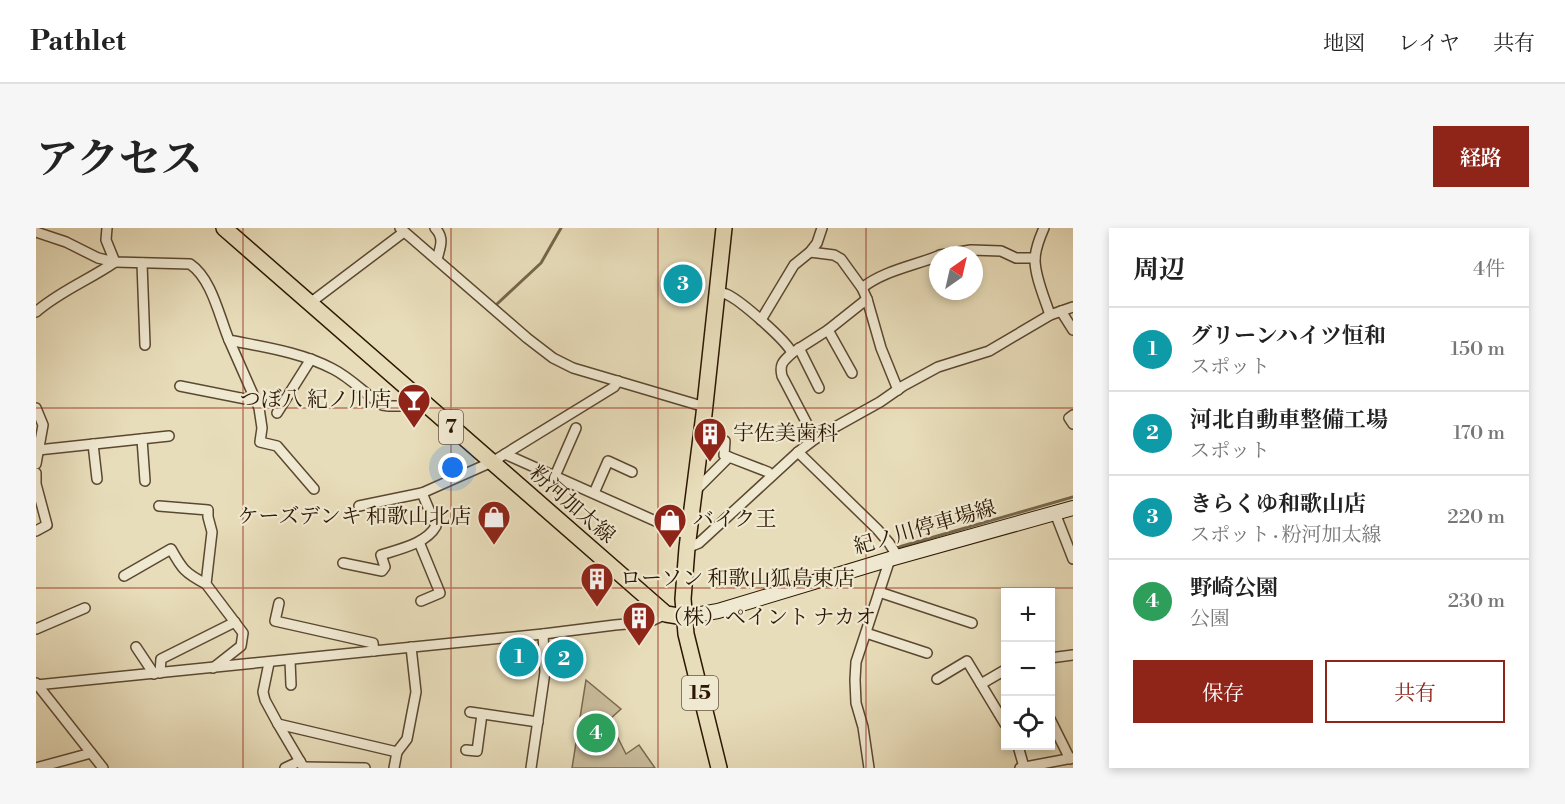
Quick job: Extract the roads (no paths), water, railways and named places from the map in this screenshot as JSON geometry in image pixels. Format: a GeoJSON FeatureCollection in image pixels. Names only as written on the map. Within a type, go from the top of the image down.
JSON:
{"type":"FeatureCollection","features":[{"type":"Feature","properties":{"kind":"main road","name":"粉河加太線"},"geometry":{"type":"LineString","coordinates":[[224,228],[426,406],[498,458],[666,614],[684,618]]}},
{"type":"Feature","properties":{"kind":"main road"},"geometry":{"type":"LineString","coordinates":[[684,618],[683,599],[688,542],[724,228]]}},
{"type":"Feature","properties":{"kind":"main road","name":"紀ノ川停車場線"},"geometry":{"type":"LineString","coordinates":[[684,618],[718,611],[894,558],[1073,508]]}},
{"type":"Feature","properties":{"kind":"main road","name":"15"},"geometry":{"type":"LineString","coordinates":[[684,618],[719,768]]}},
{"type":"Feature","properties":{"kind":"street"},"geometry":{"type":"LineString","coordinates":[[56,239],[57,228]]}},
{"type":"Feature","properties":{"kind":"street"},"geometry":{"type":"LineString","coordinates":[[107,228],[106,240],[115,262]]}},
{"type":"Feature","properties":{"kind":"street"},"geometry":{"type":"LineString","coordinates":[[435,228],[439,231],[442,243],[437,259]]}},
{"type":"Feature","properties":{"kind":"street"},"geometry":{"type":"LineString","coordinates":[[761,320],[794,265],[817,243],[822,228]]}},
{"type":"Feature","properties":{"kind":"street"},"geometry":{"type":"LineString","coordinates":[[1044,228],[1035,258],[1035,266],[1050,315]]}},
{"type":"Feature","properties":{"kind":"street"},"geometry":{"type":"LineString","coordinates":[[310,303],[402,230],[553,358],[573,368],[705,407]]}},
{"type":"Feature","properties":{"kind":"street"},"geometry":{"type":"LineString","coordinates":[[36,232],[98,258],[115,262],[190,264],[198,270],[207,282],[259,408],[262,428],[260,442],[277,446],[315,489]]}},
{"type":"Feature","properties":{"kind":"street"},"geometry":{"type":"LineString","coordinates":[[983,250],[1001,251],[1016,258],[1035,258]]}},
{"type":"Feature","properties":{"kind":"street"},"geometry":{"type":"LineString","coordinates":[[810,252],[834,255],[841,259],[862,288],[881,348],[898,390]]}},
{"type":"Feature","properties":{"kind":"street"},"geometry":{"type":"LineString","coordinates":[[862,288],[884,275],[929,259]]}},
{"type":"Feature","properties":{"kind":"street"},"geometry":{"type":"LineString","coordinates":[[36,312],[64,291],[115,262]]}},
{"type":"Feature","properties":{"kind":"street"},"geometry":{"type":"LineString","coordinates":[[142,263],[145,345]]}},
{"type":"Feature","properties":{"kind":"street"},"geometry":{"type":"LineString","coordinates":[[717,292],[728,295],[761,320],[795,351],[819,388]]}},
{"type":"Feature","properties":{"kind":"street"},"geometry":{"type":"LineString","coordinates":[[815,439],[780,369],[795,351],[828,330],[867,298]]}},
{"type":"Feature","properties":{"kind":"street"},"geometry":{"type":"LineString","coordinates":[[498,458],[555,476],[594,493],[688,542],[699,543],[771,476],[815,439],[938,367],[989,351],[1050,315],[1073,307]]}},
{"type":"Feature","properties":{"kind":"street"},"geometry":{"type":"LineString","coordinates":[[1061,311],[1073,330]]}},
{"type":"Feature","properties":{"kind":"street"},"geometry":{"type":"LineString","coordinates":[[828,330],[852,373]]}},
{"type":"Feature","properties":{"kind":"street"},"geometry":{"type":"LineString","coordinates":[[229,340],[311,359],[336,370],[382,405],[426,406]]}},
{"type":"Feature","properties":{"kind":"street"},"geometry":{"type":"LineString","coordinates":[[277,413],[311,359]]}},
{"type":"Feature","properties":{"kind":"street"},"geometry":{"type":"LineString","coordinates":[[359,506],[422,494],[498,458],[614,387],[618,381]]}},
{"type":"Feature","properties":{"kind":"street"},"geometry":{"type":"LineString","coordinates":[[180,386],[256,401]]}},
{"type":"Feature","properties":{"kind":"street"},"geometry":{"type":"LineString","coordinates":[[36,408],[43,425],[36,464]]}},
{"type":"Feature","properties":{"kind":"street"},"geometry":{"type":"LineString","coordinates":[[1073,415],[1069,418],[1073,424]]}},
{"type":"Feature","properties":{"kind":"street"},"geometry":{"type":"LineString","coordinates":[[555,476],[576,428]]}},
{"type":"Feature","properties":{"kind":"street"},"geometry":{"type":"LineString","coordinates":[[38,450],[169,436]]}},
{"type":"Feature","properties":{"kind":"street"},"geometry":{"type":"LineString","coordinates":[[142,439],[145,481]]}},
{"type":"Feature","properties":{"kind":"street"},"geometry":{"type":"LineString","coordinates":[[725,441],[724,454],[768,472],[771,476]]}},
{"type":"Feature","properties":{"kind":"street"},"geometry":{"type":"LineString","coordinates":[[93,444],[97,480]]}},
{"type":"Feature","properties":{"kind":"street"},"geometry":{"type":"LineString","coordinates":[[798,452],[878,529],[889,543],[894,558],[879,592],[856,662],[856,703],[863,727],[869,768]]}},
{"type":"Feature","properties":{"kind":"street"},"geometry":{"type":"LineString","coordinates":[[695,491],[729,457]]}},
{"type":"Feature","properties":{"kind":"street"},"geometry":{"type":"LineString","coordinates":[[594,493],[608,461],[632,472]]}},
{"type":"Feature","properties":{"kind":"street"},"geometry":{"type":"LineString","coordinates":[[36,473],[36,484],[47,525],[36,531]]}},
{"type":"Feature","properties":{"kind":"street"},"geometry":{"type":"LineString","coordinates":[[343,563],[382,571],[385,567],[381,555],[419,542],[433,532],[436,526],[422,494]]}},
{"type":"Feature","properties":{"kind":"street"},"geometry":{"type":"LineString","coordinates":[[159,506],[208,510],[212,532],[206,584]]}},
{"type":"Feature","properties":{"kind":"street"},"geometry":{"type":"LineString","coordinates":[[1055,513],[1073,560]]}},
{"type":"Feature","properties":{"kind":"street"},"geometry":{"type":"LineString","coordinates":[[419,542],[441,593],[421,600]]}},
{"type":"Feature","properties":{"kind":"street"},"geometry":{"type":"LineString","coordinates":[[124,576],[171,549],[182,569],[193,578],[206,584],[243,633],[241,646],[213,668]]}},
{"type":"Feature","properties":{"kind":"street"},"geometry":{"type":"LineString","coordinates":[[879,592],[972,623]]}},
{"type":"Feature","properties":{"kind":"street"},"geometry":{"type":"LineString","coordinates":[[279,603],[275,621],[373,643],[374,651]]}},
{"type":"Feature","properties":{"kind":"street"},"geometry":{"type":"LineString","coordinates":[[36,630],[85,608]]}},
{"type":"Feature","properties":{"kind":"street"},"geometry":{"type":"LineString","coordinates":[[37,684],[269,663],[543,634],[649,622],[666,614]]}},
{"type":"Feature","properties":{"kind":"street"},"geometry":{"type":"LineString","coordinates":[[157,673],[161,659],[235,622]]}},
{"type":"Feature","properties":{"kind":"street"},"geometry":{"type":"LineString","coordinates":[[866,633],[927,653]]}},
{"type":"Feature","properties":{"kind":"street"},"geometry":{"type":"LineString","coordinates":[[531,768],[545,672],[543,634]]}},
{"type":"Feature","properties":{"kind":"street"},"geometry":{"type":"LineString","coordinates":[[136,647],[157,673]]}},
{"type":"Feature","properties":{"kind":"street"},"geometry":{"type":"LineString","coordinates":[[394,768],[397,752],[407,739],[416,692],[411,648]]}},
{"type":"Feature","properties":{"kind":"street"},"geometry":{"type":"LineString","coordinates":[[1055,657],[1073,655]]}},
{"type":"Feature","properties":{"kind":"street"},"geometry":{"type":"LineString","coordinates":[[290,660],[291,685]]}},
{"type":"Feature","properties":{"kind":"street"},"geometry":{"type":"LineString","coordinates":[[937,679],[967,661],[1001,714]]}},
{"type":"Feature","properties":{"kind":"street"},"geometry":{"type":"LineString","coordinates":[[269,663],[263,692],[265,700],[302,765]]}},
{"type":"Feature","properties":{"kind":"street"},"geometry":{"type":"LineString","coordinates":[[981,684],[1001,672]]}},
{"type":"Feature","properties":{"kind":"street"},"geometry":{"type":"LineString","coordinates":[[37,684],[103,768]]}},
{"type":"Feature","properties":{"kind":"street"},"geometry":{"type":"LineString","coordinates":[[470,712],[538,723]]}},
{"type":"Feature","properties":{"kind":"street"},"geometry":{"type":"LineString","coordinates":[[466,750],[477,751],[483,714]]}},
{"type":"Feature","properties":{"kind":"street"},"geometry":{"type":"LineString","coordinates":[[278,724],[397,752]]}},
{"type":"Feature","properties":{"kind":"street"},"geometry":{"type":"LineString","coordinates":[[1019,750],[1022,768],[1068,761],[1055,731]]}},
{"type":"Feature","properties":{"kind":"street"},"geometry":{"type":"LineString","coordinates":[[36,768],[91,753]]}},
{"type":"Feature","properties":{"kind":"street"},"geometry":{"type":"LineString","coordinates":[[285,768],[302,765],[365,768]]}},
{"type":"Feature","properties":{"kind":"waterway"},"geometry":{"type":"LineString","coordinates":[[497,304],[541,263],[561,228]]}},
{"type":"Feature","properties":{"kind":"waterway"},"geometry":{"type":"LineString","coordinates":[[899,547],[1073,497]]}},
{"type":"Feature","properties":{"kind":"place","name":"きらくゆ和歌山店"},"geometry":{"type":"Point","coordinates":[683,284]}},
{"type":"Feature","properties":{"kind":"place","name":"つぼ八 紀ノ川店"},"geometry":{"type":"Point","coordinates":[414,429]}},
{"type":"Feature","properties":{"kind":"place","name":"宇佐美歯科"},"geometry":{"type":"Point","coordinates":[710,463]}},
{"type":"Feature","properties":{"kind":"place","name":"ケーズデンキ 和歌山北店"},"geometry":{"type":"Point","coordinates":[494,546]}},
{"type":"Feature","properties":{"kind":"place","name":"バイク王"},"geometry":{"type":"Point","coordinates":[670,549]}},
{"type":"Feature","properties":{"kind":"place","name":"ローソン 和歌山狐島東店"},"geometry":{"type":"Point","coordinates":[597,608]}},
{"type":"Feature","properties":{"kind":"place","name":"（株）ペイント ナカオ"},"geometry":{"type":"Point","coordinates":[639,647]}},
{"type":"Feature","properties":{"kind":"place","name":"グリーンハイツ恒和"},"geometry":{"type":"Point","coordinates":[519,657]}},
{"type":"Feature","properties":{"kind":"place","name":"河北自動車整備工場"},"geometry":{"type":"Point","coordinates":[564,659]}},
{"type":"Feature","properties":{"kind":"place","name":"野崎公園"},"geometry":{"type":"Point","coordinates":[596,733]}}]}
